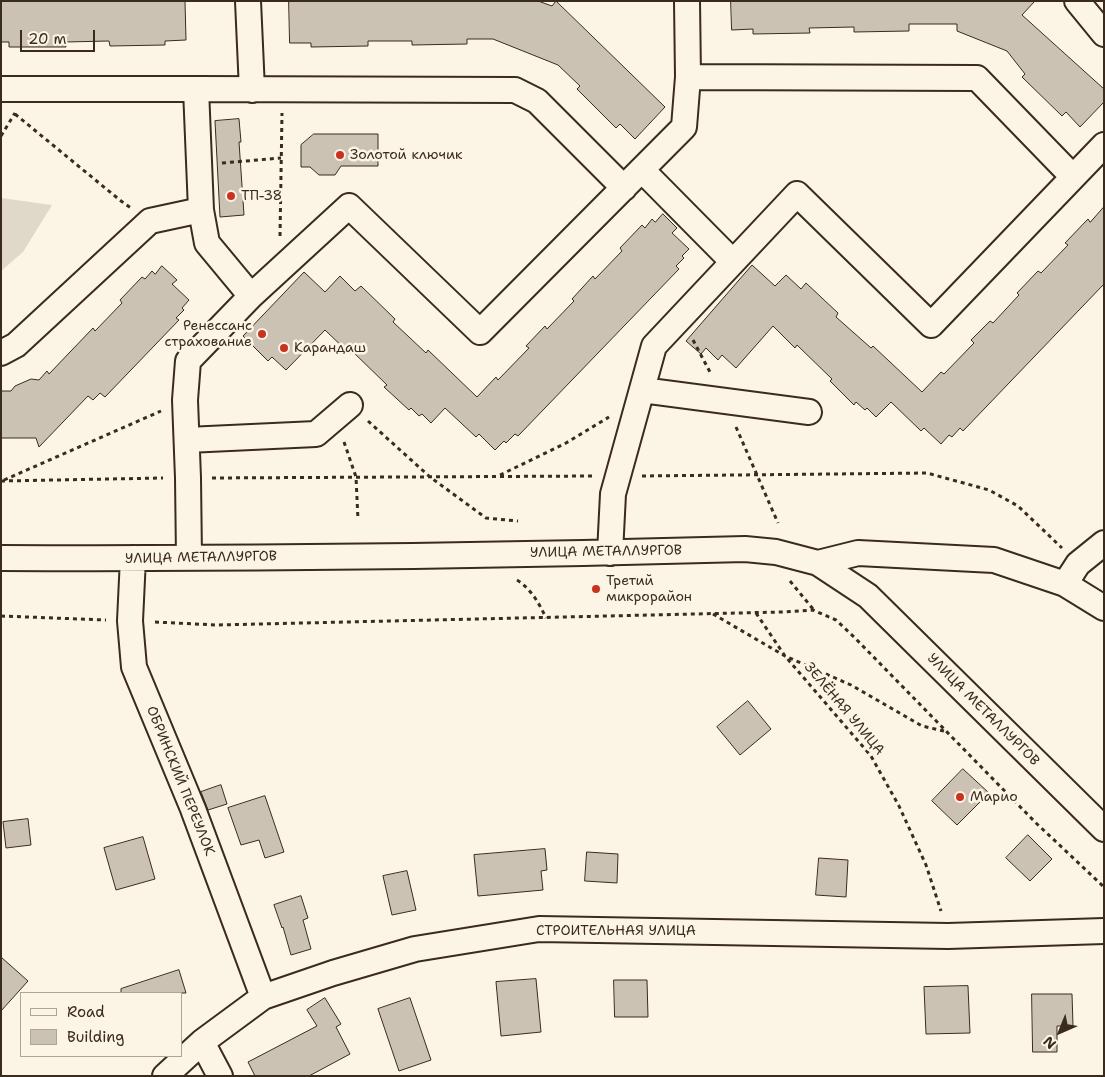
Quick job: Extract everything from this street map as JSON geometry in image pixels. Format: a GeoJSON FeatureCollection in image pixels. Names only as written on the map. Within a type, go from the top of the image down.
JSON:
{"type":"FeatureCollection","features":[{"type":"Feature","properties":{"kind":"street"},"geometry":{"type":"LineString","coordinates":[[248,1],[252,90]]}},
{"type":"Feature","properties":{"kind":"street"},"geometry":{"type":"LineString","coordinates":[[188,558],[188,478],[185,400],[188,360],[252,296],[350,206],[480,332],[684,127],[688,77],[687,1]]}},
{"type":"Feature","properties":{"kind":"street"},"geometry":{"type":"LineString","coordinates":[[1077,1],[1104,34]]}},
{"type":"Feature","properties":{"kind":"street"},"geometry":{"type":"LineString","coordinates":[[688,77],[977,78],[1073,178]]}},
{"type":"Feature","properties":{"kind":"street"},"geometry":{"type":"LineString","coordinates":[[196,89],[201,210],[207,242],[252,296]]}},
{"type":"Feature","properties":{"kind":"street"},"geometry":{"type":"LineString","coordinates":[[5,99],[196,89],[515,90],[537,101],[624,188]]}},
{"type":"Feature","properties":{"kind":"street"},"geometry":{"type":"LineString","coordinates":[[610,553],[613,494],[654,346],[797,194],[931,325],[1104,145]]}},
{"type":"Feature","properties":{"kind":"street"},"geometry":{"type":"LineString","coordinates":[[642,170],[733,262]]}},
{"type":"Feature","properties":{"kind":"street"},"geometry":{"type":"LineString","coordinates":[[1,353],[16,345],[150,221],[201,210]]}},
{"type":"Feature","properties":{"kind":"street"},"geometry":{"type":"LineString","coordinates":[[642,390],[809,412]]}},
{"type":"Feature","properties":{"kind":"street"},"geometry":{"type":"LineString","coordinates":[[187,440],[316,434],[342,411]]}},
{"type":"Feature","properties":{"kind":"street"},"geometry":{"type":"LineString","coordinates":[[1065,584],[1078,564],[1104,543]]}},
{"type":"Feature","properties":{"kind":"street","name":"УЛИЦА МЕТАЛЛУРГОВ"},"geometry":{"type":"LineString","coordinates":[[1,558],[188,558],[610,553],[745,549],[776,552],[818,563],[868,596],[1104,829]]}},
{"type":"Feature","properties":{"kind":"street"},"geometry":{"type":"LineString","coordinates":[[818,563],[858,553],[994,560],[1065,584],[1104,608]]}},
{"type":"Feature","properties":{"kind":"street","name":"ОБРИНСКИЙ ПЕРЕУЛОК"},"geometry":{"type":"LineString","coordinates":[[133,558],[130,620],[134,667],[193,809],[263,997]]}},
{"type":"Feature","properties":{"kind":"street","name":"СТРОИТЕЛЬНАЯ УЛИЦА"},"geometry":{"type":"LineString","coordinates":[[165,1076],[202,1042],[263,997],[333,973],[415,949],[539,929],[948,936],[1104,931]]}},
{"type":"Feature","properties":{"kind":"street"},"geometry":{"type":"LineString","coordinates":[[202,1042],[220,1076]]}},
{"type":"Feature","properties":{"kind":"path"},"geometry":{"type":"LineString","coordinates":[[279,271],[282,90]]}},
{"type":"Feature","properties":{"kind":"path"},"geometry":{"type":"LineString","coordinates":[[5,99],[121,201],[150,221]]}},
{"type":"Feature","properties":{"kind":"path"},"geometry":{"type":"LineString","coordinates":[[199,164],[282,158]]}},
{"type":"Feature","properties":{"kind":"path"},"geometry":{"type":"LineString","coordinates":[[185,400],[1,481],[927,472],[989,490],[1018,506],[1078,564]]}},
{"type":"Feature","properties":{"kind":"path"},"geometry":{"type":"LineString","coordinates":[[342,411],[486,518],[518,521]]}},
{"type":"Feature","properties":{"kind":"path"},"geometry":{"type":"LineString","coordinates":[[342,411],[356,477],[358,520]]}},
{"type":"Feature","properties":{"kind":"path"},"geometry":{"type":"LineString","coordinates":[[497,476],[566,443],[610,417]]}},
{"type":"Feature","properties":{"kind":"path"},"geometry":{"type":"LineString","coordinates":[[788,579],[813,610]]}},
{"type":"Feature","properties":{"kind":"path"},"geometry":{"type":"LineString","coordinates":[[517,580],[525,585],[540,605],[546,618]]}},
{"type":"Feature","properties":{"kind":"path"},"geometry":{"type":"LineString","coordinates":[[1,616],[216,625],[813,610],[836,620],[1036,823],[1104,888]]}},
{"type":"Feature","properties":{"kind":"path","name":"ЗЕЛЁНАЯ УЛИЦА"},"geometry":{"type":"LineString","coordinates":[[756,612],[785,656],[871,756],[899,806],[926,865],[948,936]]}},
{"type":"Feature","properties":{"kind":"path"},"geometry":{"type":"LineString","coordinates":[[713,613],[785,656],[851,685],[922,726],[948,732]]}},
{"type":"Feature","properties":{"kind":"shaded area"},"geometry":{"type":"Polygon","coordinates":[[[1,198],[52,205],[23,252],[1,271],[1,198]]]}},
{"type":"Feature","properties":{"kind":"building"},"geometry":{"type":"Polygon","coordinates":[[[1,1],[185,1],[186,40],[165,41],[165,45],[110,46],[109,41],[65,42],[66,47],[9,47],[9,42],[1,42],[1,1]]]}},
{"type":"Feature","properties":{"kind":"building"},"geometry":{"type":"Polygon","coordinates":[[[289,1],[538,1],[552,6],[556,1],[665,107],[635,139],[620,124],[616,128],[577,89],[580,86],[558,65],[493,39],[467,39],[467,44],[412,45],[412,41],[368,41],[368,46],[311,47],[311,43],[290,43],[289,1]]]}},
{"type":"Feature","properties":{"kind":"building"},"geometry":{"type":"Polygon","coordinates":[[[731,1],[1035,1],[1022,15],[1104,89],[1104,102],[1080,127],[1066,112],[1062,116],[1022,77],[1025,74],[1007,51],[957,31],[957,24],[909,24],[909,31],[854,32],[854,27],[809,28],[810,33],[753,34],[753,29],[732,30],[731,1]]]}},
{"type":"Feature","properties":{"kind":"building"},"geometry":{"type":"Polygon","coordinates":[[[239,119],[244,215],[220,217],[215,121],[239,119]]]}},
{"type":"Feature","properties":{"kind":"building","name":"Золотой ключик"},"geometry":{"type":"Polygon","coordinates":[[[314,134],[378,134],[378,166],[341,166],[335,175],[319,175],[310,167],[301,167],[301,145],[314,134]]]}},
{"type":"Feature","properties":{"kind":"building"},"geometry":{"type":"Polygon","coordinates":[[[1104,207],[1104,284],[963,431],[960,428],[952,437],[949,435],[941,444],[924,428],[921,431],[891,402],[876,417],[867,408],[865,410],[856,402],[854,405],[830,381],[832,379],[797,345],[795,348],[773,326],[736,368],[722,355],[718,360],[706,348],[701,354],[686,341],[752,265],[775,286],[786,275],[801,289],[806,283],[838,313],[836,317],[871,348],[873,346],[922,392],[941,372],[944,374],[974,343],[971,340],[990,321],[993,323],[1038,271],[1041,273],[1068,245],[1065,243],[1088,219],[1090,222],[1104,207]]]}},
{"type":"Feature","properties":{"kind":"building"},"geometry":{"type":"Polygon","coordinates":[[[663,214],[677,228],[672,233],[689,249],[676,266],[679,269],[518,436],[515,434],[495,450],[479,434],[476,437],[445,408],[431,423],[422,414],[419,416],[411,408],[409,410],[384,387],[387,385],[352,351],[350,354],[325,330],[286,370],[272,357],[268,361],[243,336],[304,272],[325,292],[340,276],[355,291],[361,286],[395,319],[393,322],[426,353],[428,350],[477,397],[496,377],[498,380],[529,348],[526,346],[545,326],[547,329],[574,301],[572,299],[593,276],[595,279],[622,251],[620,248],[642,225],[645,228],[652,219],[655,222],[663,214]]]}},
{"type":"Feature","properties":{"kind":"building"},"geometry":{"type":"Polygon","coordinates":[[[162,266],[177,280],[172,284],[189,300],[182,308],[184,310],[176,318],[179,320],[105,397],[100,393],[93,400],[88,396],[39,447],[36,438],[1,438],[1,391],[11,391],[15,386],[31,379],[39,380],[47,371],[49,374],[93,328],[95,331],[122,303],[120,300],[142,277],[145,279],[152,271],[155,274],[162,266]]]}},
{"type":"Feature","properties":{"kind":"building"},"geometry":{"type":"Polygon","coordinates":[[[748,701],[771,729],[740,755],[717,727],[748,701]]]}},
{"type":"Feature","properties":{"kind":"building","name":"Марио"},"geometry":{"type":"Polygon","coordinates":[[[963,769],[989,793],[957,825],[932,801],[963,769]]]}},
{"type":"Feature","properties":{"kind":"building"},"geometry":{"type":"Polygon","coordinates":[[[221,785],[227,804],[208,810],[201,792],[221,785]]]}},
{"type":"Feature","properties":{"kind":"building"},"geometry":{"type":"Polygon","coordinates":[[[265,796],[284,852],[265,858],[259,840],[241,845],[228,808],[265,796]]]}},
{"type":"Feature","properties":{"kind":"building"},"geometry":{"type":"Polygon","coordinates":[[[28,819],[31,845],[6,848],[3,822],[28,819]]]}},
{"type":"Feature","properties":{"kind":"building"},"geometry":{"type":"Polygon","coordinates":[[[1028,835],[1052,859],[1030,881],[1006,858],[1028,835]]]}},
{"type":"Feature","properties":{"kind":"building"},"geometry":{"type":"Polygon","coordinates":[[[143,837],[155,879],[116,890],[104,848],[143,837]]]}},
{"type":"Feature","properties":{"kind":"building"},"geometry":{"type":"Polygon","coordinates":[[[545,849],[547,870],[541,871],[543,890],[478,896],[474,855],[545,849]]]}},
{"type":"Feature","properties":{"kind":"building"},"geometry":{"type":"Polygon","coordinates":[[[587,852],[618,854],[617,883],[585,881],[587,852]]]}},
{"type":"Feature","properties":{"kind":"building"},"geometry":{"type":"Polygon","coordinates":[[[819,858],[848,860],[846,897],[816,895],[819,858]]]}},
{"type":"Feature","properties":{"kind":"building"},"geometry":{"type":"Polygon","coordinates":[[[407,871],[416,910],[392,915],[383,876],[407,871]]]}},
{"type":"Feature","properties":{"kind":"building"},"geometry":{"type":"Polygon","coordinates":[[[301,896],[308,918],[303,920],[311,949],[291,955],[274,905],[301,896]]]}},
{"type":"Feature","properties":{"kind":"building"},"geometry":{"type":"Polygon","coordinates":[[[1,957],[28,981],[1,1011],[1,957]]]}},
{"type":"Feature","properties":{"kind":"building"},"geometry":{"type":"Polygon","coordinates":[[[179,970],[186,993],[121,992],[121,989],[179,970]]]}},
{"type":"Feature","properties":{"kind":"building"},"geometry":{"type":"Polygon","coordinates":[[[536,979],[541,1032],[501,1036],[496,982],[536,979]]]}},
{"type":"Feature","properties":{"kind":"building"},"geometry":{"type":"Polygon","coordinates":[[[614,980],[647,980],[648,1017],[615,1017],[614,980]]]}},
{"type":"Feature","properties":{"kind":"building"},"geometry":{"type":"Polygon","coordinates":[[[968,986],[970,1033],[926,1034],[924,987],[968,986]]]}},
{"type":"Feature","properties":{"kind":"building"},"geometry":{"type":"Polygon","coordinates":[[[1032,994],[1072,994],[1073,1026],[1057,1026],[1057,1052],[1033,1052],[1032,994]]]}},
{"type":"Feature","properties":{"kind":"building"},"geometry":{"type":"Polygon","coordinates":[[[325,998],[341,1024],[336,1027],[350,1054],[309,1076],[255,1076],[248,1062],[317,1026],[307,1010],[325,998]]]}},
{"type":"Feature","properties":{"kind":"building"},"geometry":{"type":"Polygon","coordinates":[[[410,998],[431,1060],[399,1071],[378,1009],[410,998]]]}},
{"type":"Feature","properties":{"kind":"place","name":"Золотой ключик"},"geometry":{"type":"Point","coordinates":[340,155]}},
{"type":"Feature","properties":{"kind":"place","name":"ТП-38"},"geometry":{"type":"Point","coordinates":[231,196]}},
{"type":"Feature","properties":{"kind":"place","name":"Ренессанс страхование"},"geometry":{"type":"Point","coordinates":[262,334]}},
{"type":"Feature","properties":{"kind":"place","name":"Карандаш"},"geometry":{"type":"Point","coordinates":[284,348]}},
{"type":"Feature","properties":{"kind":"place","name":"Третий микрорайон"},"geometry":{"type":"Point","coordinates":[596,589]}},
{"type":"Feature","properties":{"kind":"place","name":"Марио"},"geometry":{"type":"Point","coordinates":[960,797]}}]}
